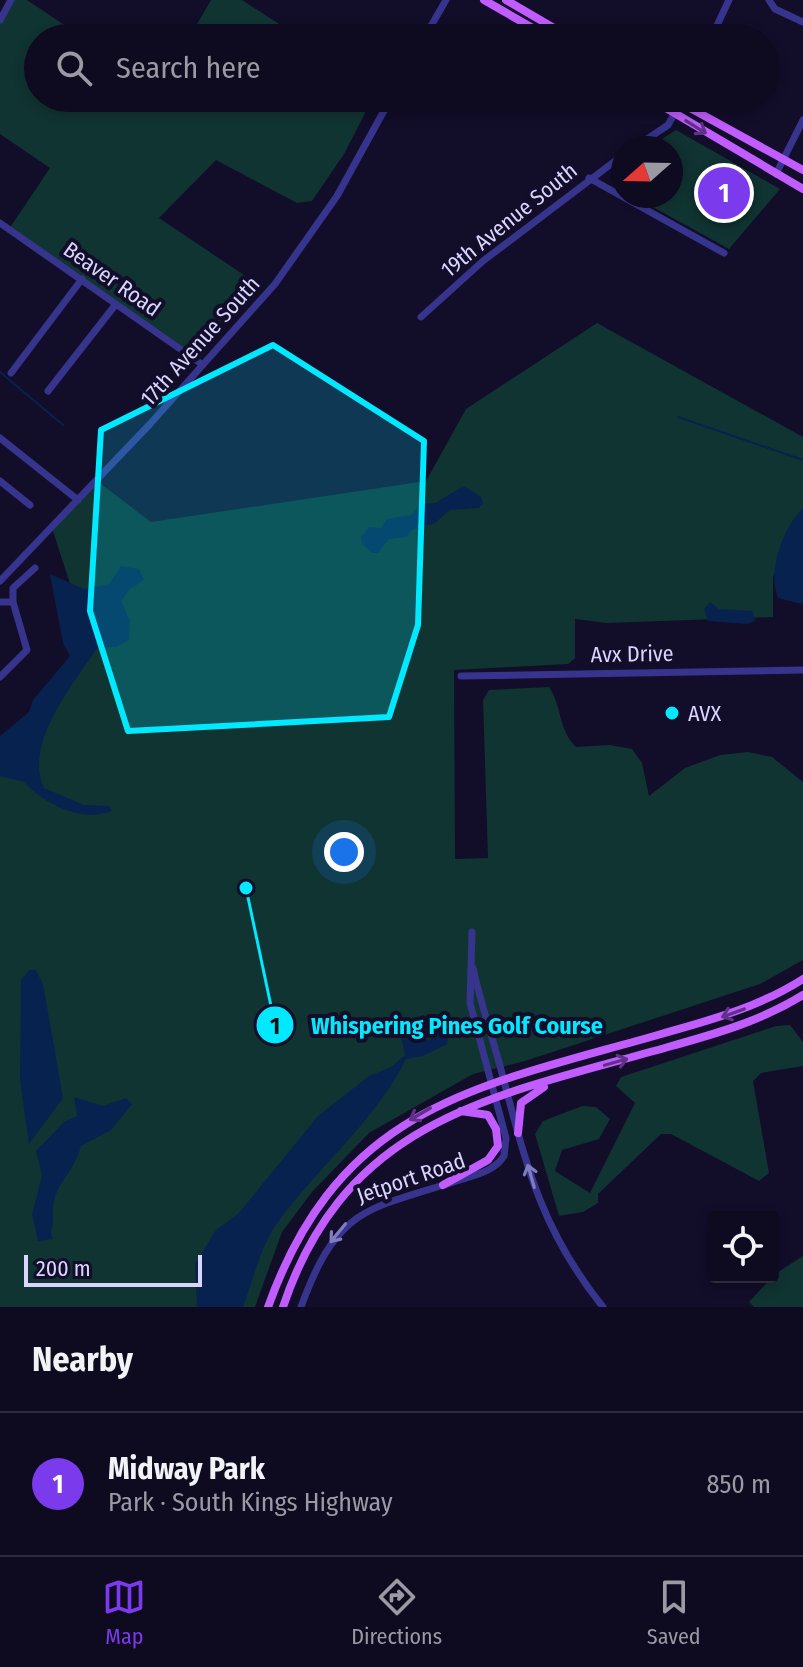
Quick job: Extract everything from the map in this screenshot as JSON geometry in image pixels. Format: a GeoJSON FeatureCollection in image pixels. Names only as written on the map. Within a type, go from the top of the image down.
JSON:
{"type":"FeatureCollection","features":[{"type":"Feature","properties":{"kind":"main road"},"geometry":{"type":"LineString","coordinates":[[484,0],[526,24]]}},
{"type":"Feature","properties":{"kind":"main road"},"geometry":{"type":"LineString","coordinates":[[506,0],[547,24]]}},
{"type":"Feature","properties":{"kind":"main road"},"geometry":{"type":"LineString","coordinates":[[701,112],[803,170]]}},
{"type":"Feature","properties":{"kind":"main road"},"geometry":{"type":"LineString","coordinates":[[674,113],[803,189]]}},
{"type":"Feature","properties":{"kind":"main road"},"geometry":{"type":"LineString","coordinates":[[268,1307],[295,1241],[320,1203],[349,1168],[409,1120],[448,1099],[503,1079],[731,1014],[803,979]]}},
{"type":"Feature","properties":{"kind":"main road"},"geometry":{"type":"LineString","coordinates":[[283,1307],[305,1251],[344,1194],[393,1148],[456,1111],[495,1096],[736,1027],[803,995]]}},
{"type":"Feature","properties":{"kind":"main road"},"geometry":{"type":"LineString","coordinates":[[518,1133],[519,1111],[524,1099],[563,1077]]}},
{"type":"Feature","properties":{"kind":"main road"},"geometry":{"type":"LineString","coordinates":[[443,1185],[488,1160],[499,1141],[488,1115],[456,1111]]}},
{"type":"Feature","properties":{"kind":"street"},"geometry":{"type":"LineString","coordinates":[[0,20],[11,0]]}},
{"type":"Feature","properties":{"kind":"street"},"geometry":{"type":"LineString","coordinates":[[432,24],[446,0]]}},
{"type":"Feature","properties":{"kind":"street"},"geometry":{"type":"LineString","coordinates":[[718,24],[729,0]]}},
{"type":"Feature","properties":{"kind":"street"},"geometry":{"type":"LineString","coordinates":[[769,0],[775,9],[803,22]]}},
{"type":"Feature","properties":{"kind":"street","name":"17th Avenue South"},"geometry":{"type":"LineString","coordinates":[[0,581],[275,284],[337,196],[383,112]]}},
{"type":"Feature","properties":{"kind":"street"},"geometry":{"type":"LineString","coordinates":[[652,136],[668,125],[674,113]]}},
{"type":"Feature","properties":{"kind":"street"},"geometry":{"type":"LineString","coordinates":[[776,174],[803,120]]}},
{"type":"Feature","properties":{"kind":"street","name":"19th Avenue South"},"geometry":{"type":"LineString","coordinates":[[421,317],[483,261],[611,163]]}},
{"type":"Feature","properties":{"kind":"street"},"geometry":{"type":"LineString","coordinates":[[589,178],[724,253]]}},
{"type":"Feature","properties":{"kind":"street","name":"Beaver Road"},"geometry":{"type":"LineString","coordinates":[[0,223],[203,365]]}},
{"type":"Feature","properties":{"kind":"street"},"geometry":{"type":"LineString","coordinates":[[11,373],[82,279]]}},
{"type":"Feature","properties":{"kind":"street"},"geometry":{"type":"LineString","coordinates":[[48,391],[116,304]]}},
{"type":"Feature","properties":{"kind":"street"},"geometry":{"type":"LineString","coordinates":[[0,438],[78,500]]}},
{"type":"Feature","properties":{"kind":"street"},"geometry":{"type":"LineString","coordinates":[[0,481],[30,505]]}},
{"type":"Feature","properties":{"kind":"street"},"geometry":{"type":"LineString","coordinates":[[0,677],[27,650],[13,602],[13,588],[35,568]]}},
{"type":"Feature","properties":{"kind":"street"},"geometry":{"type":"LineString","coordinates":[[0,602],[13,602]]}},
{"type":"Feature","properties":{"kind":"street","name":"Avx Drive"},"geometry":{"type":"LineString","coordinates":[[461,676],[803,670]]}},
{"type":"Feature","properties":{"kind":"street"},"geometry":{"type":"LineString","coordinates":[[472,932],[472,962],[478,999],[547,1224],[567,1261],[603,1307]]}},
{"type":"Feature","properties":{"kind":"street","name":"Jetport Road"},"geometry":{"type":"LineString","coordinates":[[301,1307],[324,1253],[346,1223],[366,1211],[487,1171],[503,1159],[506,1138],[470,1003],[472,962]]}},
{"type":"Feature","properties":{"kind":"highlighted area"},"geometry":{"type":"Polygon","coordinates":[[[273,345],[424,441],[418,625],[389,717],[128,731],[90,611],[101,430],[273,345]]]}},
{"type":"Feature","properties":{"kind":"green space"},"geometry":{"type":"Polygon","coordinates":[[[11,0],[27,0],[63,24],[24,24],[24,112],[366,112],[344,154],[312,201],[297,203],[216,160],[159,218],[250,279],[252,290],[203,345],[181,349],[9,229],[50,168],[0,134],[0,21],[11,0]]]}},
{"type":"Feature","properties":{"kind":"green space"},"geometry":{"type":"Polygon","coordinates":[[[211,0],[242,0],[279,24],[197,24],[211,0]]]}},
{"type":"Feature","properties":{"kind":"green space"},"geometry":{"type":"Polygon","coordinates":[[[676,130],[780,189],[729,249],[655,208],[683,208],[683,136],[667,136],[676,130]]]}},
{"type":"Feature","properties":{"kind":"green space"},"geometry":{"type":"Polygon","coordinates":[[[597,323],[803,437],[803,509],[773,577],[773,617],[607,623],[575,619],[575,658],[568,664],[454,670],[455,859],[488,858],[483,700],[489,690],[549,687],[566,733],[576,747],[610,745],[632,749],[642,763],[649,796],[685,768],[720,755],[748,752],[772,757],[803,782],[803,960],[760,984],[525,1061],[473,1074],[369,1133],[312,1192],[282,1232],[255,1307],[0,1307],[0,757],[91,649],[52,528],[97,481],[151,522],[426,481],[466,409],[597,323]]]}},
{"type":"Feature","properties":{"kind":"green space"},"geometry":{"type":"Polygon","coordinates":[[[790,1025],[803,1042],[803,1066],[761,1073],[753,1081],[769,1173],[759,1181],[671,1134],[661,1134],[598,1194],[598,1203],[583,1212],[559,1216],[535,1134],[543,1121],[582,1106],[596,1107],[610,1119],[599,1139],[562,1150],[555,1171],[590,1193],[635,1103],[616,1086],[621,1077],[776,1026],[790,1025]]]}},
{"type":"Feature","properties":{"kind":"green space"},"geometry":{"type":"Polygon","coordinates":[[[803,1256],[803,1307],[754,1307],[749,1302],[767,1283],[779,1283],[779,1271],[803,1256]]]}},
{"type":"Feature","properties":{"kind":"water"},"geometry":{"type":"Polygon","coordinates":[[[464,486],[481,497],[483,504],[479,508],[450,510],[435,523],[412,530],[407,537],[389,539],[378,553],[372,553],[362,544],[361,537],[369,527],[381,528],[387,519],[411,515],[421,504],[435,503],[464,486]]]}},
{"type":"Feature","properties":{"kind":"water"},"geometry":{"type":"Polygon","coordinates":[[[803,508],[801,604],[778,598],[774,576],[783,538],[803,508]]]}},
{"type":"Feature","properties":{"kind":"water"},"geometry":{"type":"Polygon","coordinates":[[[121,566],[139,569],[144,580],[130,589],[121,601],[130,621],[129,640],[116,647],[97,648],[54,715],[40,752],[39,771],[44,788],[84,805],[109,806],[112,811],[88,815],[53,804],[24,782],[0,776],[0,736],[29,712],[33,700],[70,656],[63,643],[50,574],[84,589],[109,584],[121,566]]]}},
{"type":"Feature","properties":{"kind":"water"},"geometry":{"type":"Polygon","coordinates":[[[710,602],[719,609],[753,611],[755,621],[747,624],[708,621],[704,609],[710,602]]]}},
{"type":"Feature","properties":{"kind":"water"},"geometry":{"type":"Polygon","coordinates":[[[29,970],[36,970],[43,984],[63,1098],[29,1144],[20,1080],[21,980],[29,970]]]}},
{"type":"Feature","properties":{"kind":"water"},"geometry":{"type":"Polygon","coordinates":[[[442,1028],[448,1036],[447,1044],[423,1056],[406,1059],[379,1102],[278,1222],[262,1252],[243,1307],[197,1307],[195,1264],[216,1230],[238,1214],[318,1116],[369,1076],[391,1067],[405,1055],[401,1037],[429,1040],[442,1028]]]}},
{"type":"Feature","properties":{"kind":"water"},"geometry":{"type":"Polygon","coordinates":[[[74,1097],[103,1106],[126,1098],[132,1104],[111,1130],[81,1146],[55,1198],[53,1239],[38,1241],[32,1214],[42,1175],[36,1151],[64,1122],[77,1116],[74,1097]]]}},
{"type":"Feature","properties":{"kind":"waterway"},"geometry":{"type":"LineString","coordinates":[[0,372],[63,425]]}},
{"type":"Feature","properties":{"kind":"waterway"},"geometry":{"type":"LineString","coordinates":[[678,417],[803,460]]}},
{"type":"Feature","properties":{"kind":"place","name":"Midway Park"},"geometry":{"type":"Point","coordinates":[724,193]}},
{"type":"Feature","properties":{"kind":"place","name":"AVX"},"geometry":{"type":"Point","coordinates":[672,713]}},
{"type":"Feature","properties":{"kind":"place","name":"Whispering Pines Golf Course"},"geometry":{"type":"Point","coordinates":[246,888]}}]}
